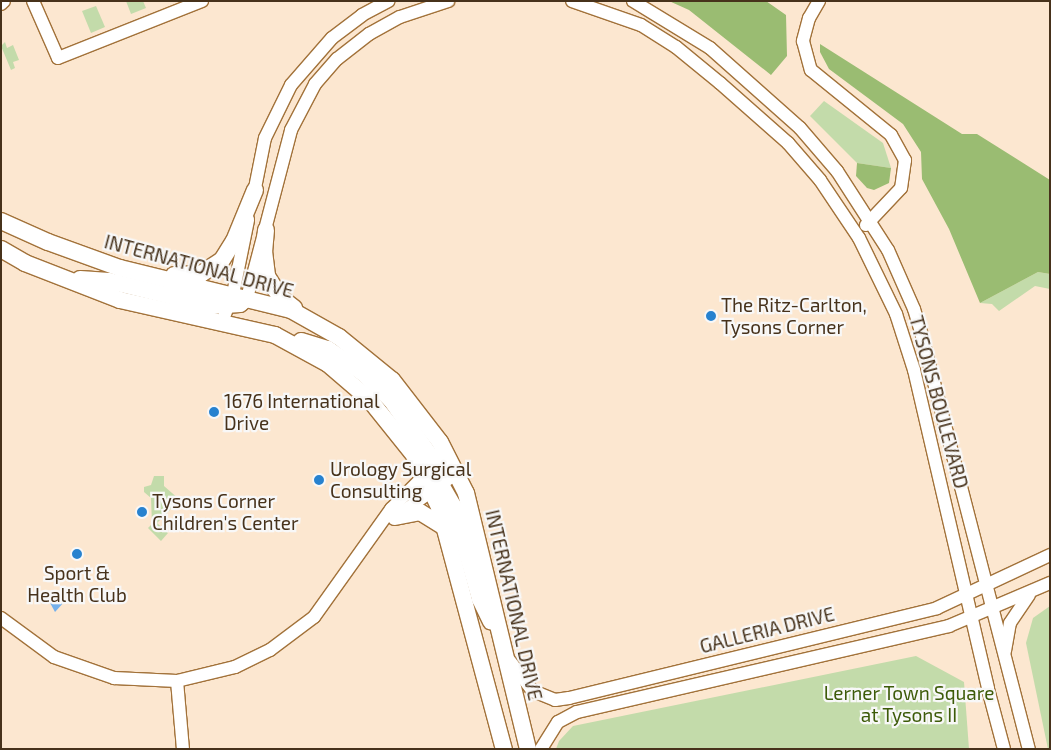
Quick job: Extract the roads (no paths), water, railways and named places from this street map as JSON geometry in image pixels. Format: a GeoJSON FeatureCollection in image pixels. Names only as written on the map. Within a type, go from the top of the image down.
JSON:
{"type":"FeatureCollection","features":[{"type":"Feature","properties":{"kind":"main road"},"geometry":{"type":"LineString","coordinates":[[120,268],[191,276],[212,268],[222,260],[234,241],[255,190]]}},
{"type":"Feature","properties":{"kind":"main road","name":"INTERNATIONAL DRIVE"},"geometry":{"type":"LineString","coordinates":[[1,221],[28,234],[120,268],[236,300],[304,316],[375,363],[392,380],[425,419],[473,514],[528,749]]}},
{"type":"Feature","properties":{"kind":"main road"},"geometry":{"type":"LineString","coordinates":[[266,230],[264,260],[271,285],[280,297],[304,316]]}},
{"type":"Feature","properties":{"kind":"main road"},"geometry":{"type":"LineString","coordinates":[[1,249],[63,278],[120,300],[222,322],[328,349],[363,373],[391,400],[449,466]]}},
{"type":"Feature","properties":{"kind":"main road"},"geometry":{"type":"LineString","coordinates":[[63,278],[110,281],[212,306],[236,300]]}},
{"type":"Feature","properties":{"kind":"main road"},"geometry":{"type":"LineString","coordinates":[[284,339],[328,364],[369,399],[400,435],[432,482],[454,507],[480,599],[503,644]]}},
{"type":"Feature","properties":{"kind":"main road"},"geometry":{"type":"LineString","coordinates":[[432,482],[504,749]]}},
{"type":"Feature","properties":{"kind":"main road"},"geometry":{"type":"LineString","coordinates":[[395,517],[420,512],[444,527]]}},
{"type":"Feature","properties":{"kind":"street"},"geometry":{"type":"LineString","coordinates":[[33,1],[58,58],[202,1]]}},
{"type":"Feature","properties":{"kind":"street"},"geometry":{"type":"LineString","coordinates":[[236,300],[266,138],[290,85],[332,38],[362,15],[388,1]]}},
{"type":"Feature","properties":{"kind":"street"},"geometry":{"type":"LineString","coordinates":[[392,1],[400,17]]}},
{"type":"Feature","properties":{"kind":"street"},"geometry":{"type":"LineString","coordinates":[[222,322],[236,300],[266,230],[291,130],[315,84],[345,52],[369,34],[400,17],[448,1]]}},
{"type":"Feature","properties":{"kind":"street","name":"TYSONS BOULEVARD"},"geometry":{"type":"LineString","coordinates":[[572,1],[640,25],[676,47],[788,144],[846,216],[859,238],[896,314],[913,366],[1004,749]]}},
{"type":"Feature","properties":{"kind":"street","name":"TYSONS BOULEVARD"},"geometry":{"type":"LineString","coordinates":[[633,1],[688,32],[736,68],[777,105],[837,171],[888,250],[914,310],[1029,749]]}},
{"type":"Feature","properties":{"kind":"street"},"geometry":{"type":"LineString","coordinates":[[819,1],[805,31],[804,51],[811,70],[891,135],[903,151],[906,170],[901,188],[869,219],[859,238]]}},
{"type":"Feature","properties":{"kind":"street"},"geometry":{"type":"LineString","coordinates":[[846,216],[869,219]]}},
{"type":"Feature","properties":{"kind":"street"},"geometry":{"type":"LineString","coordinates":[[377,531],[395,517],[449,466]]}},
{"type":"Feature","properties":{"kind":"street"},"geometry":{"type":"LineString","coordinates":[[1,618],[36,646],[75,666],[133,680],[177,681],[235,668],[292,636],[332,595],[391,509],[432,482],[449,466]]}},
{"type":"Feature","properties":{"kind":"street","name":"GALLERIA DRIVE"},"geometry":{"type":"LineString","coordinates":[[503,644],[526,686],[555,700],[937,608],[1050,555]]}},
{"type":"Feature","properties":{"kind":"street","name":"GALLERIA DRIVE"},"geometry":{"type":"LineString","coordinates":[[541,749],[558,722],[577,712],[912,635],[973,618],[1050,583]]}},
{"type":"Feature","properties":{"kind":"street"},"geometry":{"type":"LineString","coordinates":[[1005,661],[1008,629],[1016,610],[1030,593]]}},
{"type":"Feature","properties":{"kind":"street"},"geometry":{"type":"LineString","coordinates":[[177,681],[183,749]]}},
{"type":"Feature","properties":{"kind":"water"},"geometry":{"type":"Polygon","coordinates":[[[53,590],[65,601],[55,612],[49,601],[53,590]]]}},
{"type":"Feature","properties":{"kind":"place","name":"The Ritz-Carlton, Tysons Corner"},"geometry":{"type":"Point","coordinates":[711,316]}},
{"type":"Feature","properties":{"kind":"place","name":"1676 International Drive"},"geometry":{"type":"Point","coordinates":[214,412]}},
{"type":"Feature","properties":{"kind":"place","name":"Urology Surgical Consulting"},"geometry":{"type":"Point","coordinates":[319,480]}},
{"type":"Feature","properties":{"kind":"place","name":"Tysons Corner Children's Center"},"geometry":{"type":"Point","coordinates":[142,512]}},
{"type":"Feature","properties":{"kind":"place","name":"Sport & Health Club"},"geometry":{"type":"Point","coordinates":[77,554]}},
{"type":"Feature","properties":{"kind":"park label","name":"Lerner Town Square at Tysons II"},"geometry":{"type":"Point","coordinates":[909,704]}}]}
